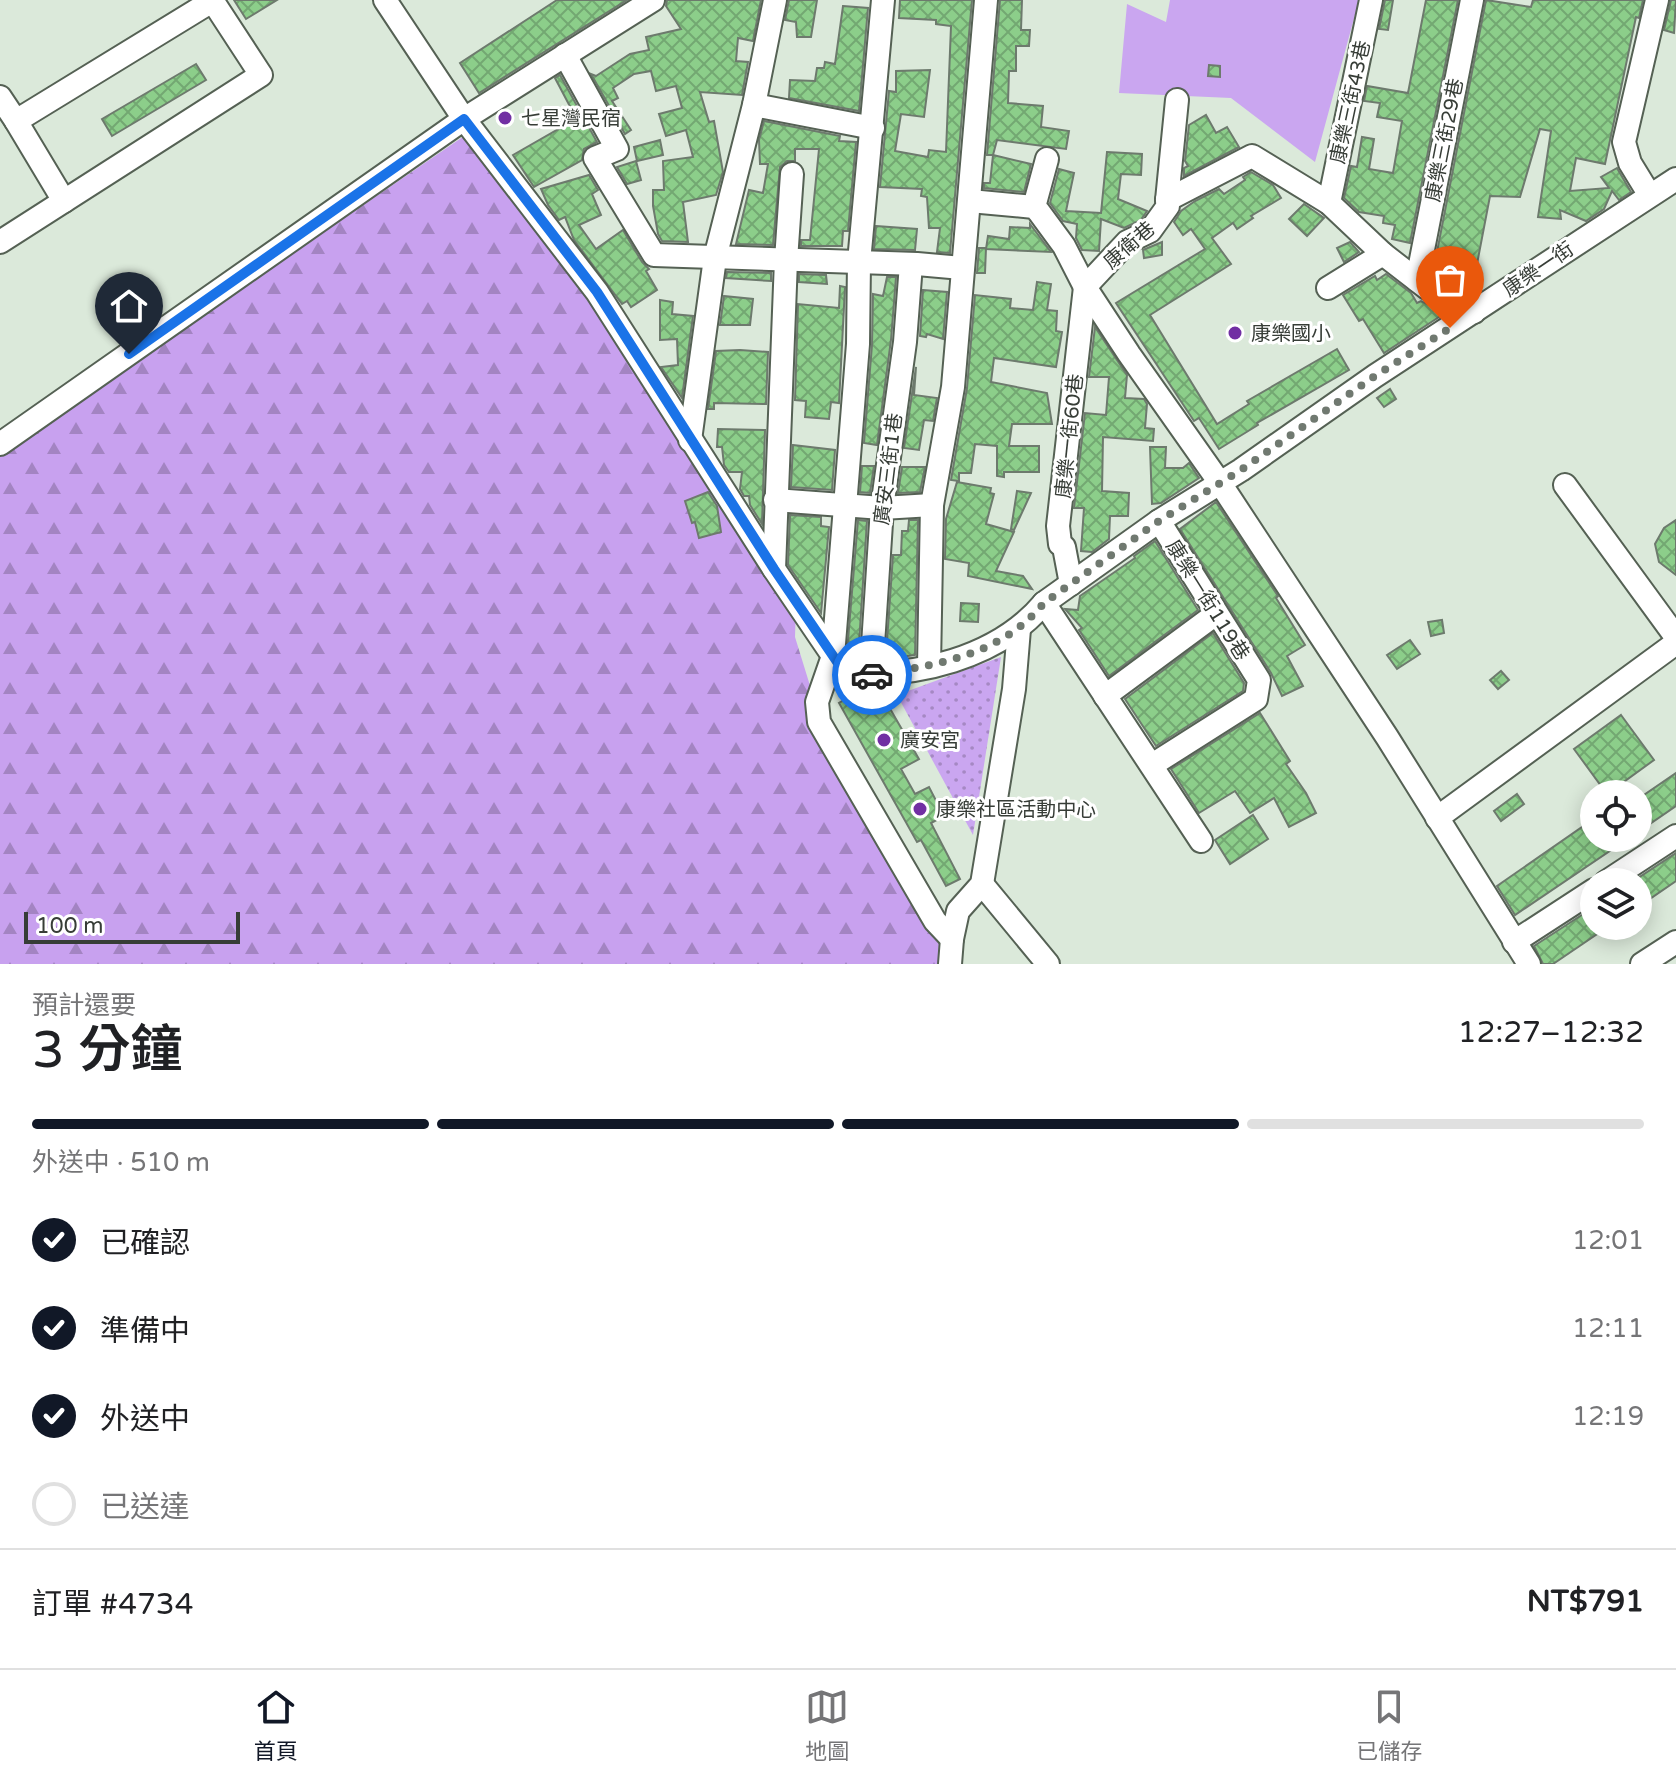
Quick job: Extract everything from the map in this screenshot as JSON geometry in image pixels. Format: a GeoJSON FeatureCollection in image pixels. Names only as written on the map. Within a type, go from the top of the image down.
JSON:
{"type":"FeatureCollection","features":[{"type":"Feature","properties":{"kind":"street"},"geometry":{"type":"LineString","coordinates":[[0,242],[261,75],[212,0],[16,121]]}},
{"type":"Feature","properties":{"kind":"street"},"geometry":{"type":"LineString","coordinates":[[385,0],[464,119],[597,292],[690,440],[844,672],[871,675]]}},
{"type":"Feature","properties":{"kind":"street"},"geometry":{"type":"LineString","coordinates":[[0,444],[464,119],[653,0]]}},
{"type":"Feature","properties":{"kind":"street"},"geometry":{"type":"LineString","coordinates":[[690,440],[715,258],[754,105],[775,0]]}},
{"type":"Feature","properties":{"kind":"street"},"geometry":{"type":"LineString","coordinates":[[883,0],[859,262],[858,344],[833,656],[817,702],[819,722],[935,921],[952,939]]}},
{"type":"Feature","properties":{"kind":"street"},"geometry":{"type":"LineString","coordinates":[[929,666],[932,505],[953,387],[986,0]]}},
{"type":"Feature","properties":{"kind":"street","name":"康樂三街43巷"},"geometry":{"type":"LineString","coordinates":[[1329,203],[1371,0]]}},
{"type":"Feature","properties":{"kind":"street","name":"康樂三街29巷"},"geometry":{"type":"LineString","coordinates":[[1417,280],[1472,0]]}},
{"type":"Feature","properties":{"kind":"street"},"geometry":{"type":"LineString","coordinates":[[1649,194],[1630,163],[1624,142],[1657,0]]}},
{"type":"Feature","properties":{"kind":"street"},"geometry":{"type":"LineString","coordinates":[[565,55],[617,149],[595,158],[654,255],[962,268]]}},
{"type":"Feature","properties":{"kind":"street"},"geometry":{"type":"LineString","coordinates":[[0,97],[64,201]]}},
{"type":"Feature","properties":{"kind":"street"},"geometry":{"type":"LineString","coordinates":[[1167,200],[1177,100]]}},
{"type":"Feature","properties":{"kind":"street"},"geometry":{"type":"LineString","coordinates":[[754,105],[873,128]]}},
{"type":"Feature","properties":{"kind":"street","name":"康衛巷"},"geometry":{"type":"LineString","coordinates":[[1085,287],[1127,242],[1150,231],[1168,206],[1167,200],[1252,156],[1329,203]]}},
{"type":"Feature","properties":{"kind":"street"},"geometry":{"type":"LineString","coordinates":[[1034,207],[1047,159]]}},
{"type":"Feature","properties":{"kind":"street"},"geometry":{"type":"LineString","coordinates":[[774,569],[792,174]]}},
{"type":"Feature","properties":{"kind":"street","name":"康樂一街"},"geometry":{"type":"LineString","coordinates":[[871,675],[929,666],[981,651],[1019,629],[1044,603],[1159,521],[1676,179]]}},
{"type":"Feature","properties":{"kind":"street"},"geometry":{"type":"LineString","coordinates":[[970,201],[1034,207],[1064,246],[1085,287],[1220,483],[1529,964]]}},
{"type":"Feature","properties":{"kind":"street"},"geometry":{"type":"LineString","coordinates":[[1329,203],[1383,254],[1417,280],[1474,312]]}},
{"type":"Feature","properties":{"kind":"street"},"geometry":{"type":"LineString","coordinates":[[1328,288],[1383,254]]}},
{"type":"Feature","properties":{"kind":"street","name":"廣安三街1巷"},"geometry":{"type":"LineString","coordinates":[[871,675],[882,508],[905,342],[911,264]]}},
{"type":"Feature","properties":{"kind":"street","name":"康樂一街60巷"},"geometry":{"type":"LineString","coordinates":[[1071,584],[1058,526],[1085,287]]}},
{"type":"Feature","properties":{"kind":"street"},"geometry":{"type":"LineString","coordinates":[[1437,818],[1676,640],[1565,485]]}},
{"type":"Feature","properties":{"kind":"street"},"geometry":{"type":"LineString","coordinates":[[775,500],[882,508],[932,505]]}},
{"type":"Feature","properties":{"kind":"street","name":"康樂一街119巷"},"geometry":{"type":"LineString","coordinates":[[1152,765],[1256,699],[1259,680],[1159,521]]}},
{"type":"Feature","properties":{"kind":"street"},"geometry":{"type":"LineString","coordinates":[[1044,603],[1201,841]]}},
{"type":"Feature","properties":{"kind":"street"},"geometry":{"type":"LineString","coordinates":[[1105,696],[1216,614]]}},
{"type":"Feature","properties":{"kind":"street"},"geometry":{"type":"LineString","coordinates":[[950,964],[958,911],[982,884],[1014,689],[1019,629]]}},
{"type":"Feature","properties":{"kind":"street"},"geometry":{"type":"LineString","coordinates":[[1627,868],[1676,836]]}},
{"type":"Feature","properties":{"kind":"street"},"geometry":{"type":"LineString","coordinates":[[982,884],[1048,964]]}},
{"type":"Feature","properties":{"kind":"street"},"geometry":{"type":"LineString","coordinates":[[1514,942],[1580,899]]}},
{"type":"Feature","properties":{"kind":"street"},"geometry":{"type":"LineString","coordinates":[[1642,964],[1676,942]]}},
{"type":"Feature","properties":{"kind":"shaded area"},"geometry":{"type":"Polygon","coordinates":[[[1170,0],[1359,0],[1315,162],[1231,98],[1119,93],[1127,4],[1166,22],[1170,0]]]}},
{"type":"Feature","properties":{"kind":"shaded area"},"geometry":{"type":"Polygon","coordinates":[[[1001,657],[973,835],[897,695],[1001,657]]]}},
{"type":"Feature","properties":{"kind":"green space"},"geometry":{"type":"Polygon","coordinates":[[[486,131],[796,605],[795,637],[820,718],[955,964],[0,964],[0,454],[470,132],[486,131]]]}},
{"type":"Feature","properties":{"kind":"building"},"geometry":{"type":"Polygon","coordinates":[[[234,0],[277,0],[246,19],[234,0]]]}},
{"type":"Feature","properties":{"kind":"building"},"geometry":{"type":"Polygon","coordinates":[[[557,0],[627,0],[479,93],[460,63],[557,0]]]}},
{"type":"Feature","properties":{"kind":"building"},"geometry":{"type":"Polygon","coordinates":[[[667,0],[761,0],[753,41],[738,38],[736,61],[748,62],[742,95],[700,92],[709,122],[714,121],[723,172],[716,195],[683,202],[688,242],[662,241],[653,206],[653,190],[664,190],[663,161],[693,157],[686,130],[666,136],[659,114],[682,108],[676,86],[656,91],[651,71],[634,74],[613,88],[618,98],[612,101],[631,130],[625,134],[591,74],[596,76],[630,54],[649,50],[646,37],[681,29],[666,6],[667,0]]]}},
{"type":"Feature","properties":{"kind":"building"},"geometry":{"type":"Polygon","coordinates":[[[789,0],[817,0],[811,37],[797,37],[796,22],[785,20],[789,0]]]}},
{"type":"Feature","properties":{"kind":"building"},"geometry":{"type":"Polygon","coordinates":[[[900,0],[972,0],[950,253],[937,252],[940,228],[929,228],[927,197],[921,196],[922,189],[880,187],[889,91],[896,92],[896,71],[930,70],[924,117],[901,114],[895,151],[928,157],[929,150],[946,152],[951,26],[936,24],[936,20],[899,18],[900,0]]]}},
{"type":"Feature","properties":{"kind":"building"},"geometry":{"type":"Polygon","coordinates":[[[1000,0],[1022,0],[1021,30],[1030,30],[1029,46],[1016,46],[1016,71],[1009,71],[1008,103],[1043,106],[1041,127],[1069,131],[1066,149],[997,140],[993,155],[987,155],[1000,0]]]}},
{"type":"Feature","properties":{"kind":"building"},"geometry":{"type":"Polygon","coordinates":[[[1385,0],[1393,0],[1388,30],[1379,29],[1385,0]]]}},
{"type":"Feature","properties":{"kind":"building"},"geometry":{"type":"Polygon","coordinates":[[[1426,0],[1458,0],[1410,243],[1392,239],[1395,225],[1383,223],[1384,216],[1359,212],[1344,198],[1351,166],[1357,167],[1362,137],[1374,139],[1369,169],[1393,173],[1402,121],[1377,117],[1380,103],[1364,101],[1367,86],[1408,93],[1426,0]]]}},
{"type":"Feature","properties":{"kind":"building"},"geometry":{"type":"Polygon","coordinates":[[[1486,0],[1531,7],[1533,0],[1643,0],[1639,18],[1636,17],[1605,164],[1576,158],[1570,191],[1609,188],[1601,177],[1617,168],[1631,192],[1619,200],[1612,191],[1604,209],[1586,221],[1560,210],[1561,219],[1538,217],[1551,131],[1540,129],[1520,197],[1490,196],[1477,264],[1436,257],[1486,0]]]}},
{"type":"Feature","properties":{"kind":"building"},"geometry":{"type":"Polygon","coordinates":[[[1671,0],[1676,0],[1674,33],[1664,30],[1671,0]]]}},
{"type":"Feature","properties":{"kind":"building"},"geometry":{"type":"Polygon","coordinates":[[[843,6],[868,8],[859,111],[789,98],[790,80],[815,81],[817,68],[824,68],[825,62],[835,64],[843,6]]]}},
{"type":"Feature","properties":{"kind":"building"},"geometry":{"type":"Polygon","coordinates":[[[196,64],[206,80],[112,136],[102,119],[196,64]]]}},
{"type":"Feature","properties":{"kind":"building"},"geometry":{"type":"Polygon","coordinates":[[[1209,65],[1220,66],[1220,77],[1208,76],[1209,65]]]}},
{"type":"Feature","properties":{"kind":"building"},"geometry":{"type":"Polygon","coordinates":[[[560,75],[597,142],[584,149],[582,160],[534,187],[513,155],[560,128],[557,122],[574,114],[555,78],[560,75]]]}},
{"type":"Feature","properties":{"kind":"building"},"geometry":{"type":"Polygon","coordinates":[[[1206,115],[1216,133],[1227,127],[1239,147],[1184,176],[1184,168],[1188,166],[1185,161],[1189,125],[1206,115]]]}},
{"type":"Feature","properties":{"kind":"building"},"geometry":{"type":"Polygon","coordinates":[[[764,121],[840,136],[839,141],[856,142],[848,231],[843,231],[842,246],[801,246],[801,240],[810,240],[819,149],[795,149],[795,161],[787,161],[780,167],[773,245],[736,244],[749,190],[763,193],[768,164],[760,164],[759,140],[764,121]]]}},
{"type":"Feature","properties":{"kind":"building"},"geometry":{"type":"Polygon","coordinates":[[[660,140],[663,155],[637,161],[634,147],[660,140]]]}},
{"type":"Feature","properties":{"kind":"building"},"geometry":{"type":"Polygon","coordinates":[[[1107,152],[1142,154],[1141,175],[1121,174],[1118,199],[1147,211],[1141,220],[1124,228],[1101,219],[1099,251],[1082,250],[1076,238],[1077,224],[1063,221],[1050,203],[1059,169],[1074,173],[1066,211],[1101,213],[1107,152]]]}},
{"type":"Feature","properties":{"kind":"building"},"geometry":{"type":"Polygon","coordinates":[[[993,155],[1031,164],[1024,192],[984,188],[984,183],[990,183],[993,155]]]}},
{"type":"Feature","properties":{"kind":"building"},"geometry":{"type":"Polygon","coordinates":[[[636,161],[641,180],[627,184],[617,167],[636,161]]]}},
{"type":"Feature","properties":{"kind":"building"},"geometry":{"type":"Polygon","coordinates":[[[1251,172],[1273,185],[1281,198],[1251,216],[1253,218],[1237,229],[1233,223],[1212,238],[1231,264],[1150,315],[1217,424],[1249,404],[1247,401],[1337,349],[1349,370],[1257,423],[1219,449],[1199,418],[1194,421],[1116,303],[1205,249],[1191,229],[1183,235],[1174,222],[1181,211],[1195,201],[1219,189],[1224,194],[1245,180],[1243,177],[1251,172]]]}},
{"type":"Feature","properties":{"kind":"building"},"geometry":{"type":"Polygon","coordinates":[[[589,175],[598,190],[592,194],[601,215],[579,225],[596,249],[623,230],[649,269],[646,271],[657,290],[631,307],[627,301],[622,304],[574,240],[565,217],[559,220],[541,189],[589,175]]]}},
{"type":"Feature","properties":{"kind":"building"},"geometry":{"type":"Polygon","coordinates":[[[1304,204],[1324,218],[1307,236],[1289,219],[1304,204]]]}},
{"type":"Feature","properties":{"kind":"building"},"geometry":{"type":"Polygon","coordinates":[[[1030,224],[1051,252],[986,249],[988,236],[1009,239],[1010,227],[1030,228],[1030,224]]]}},
{"type":"Feature","properties":{"kind":"building"},"geometry":{"type":"Polygon","coordinates":[[[876,226],[917,229],[915,250],[874,249],[876,226]]]}},
{"type":"Feature","properties":{"kind":"building"},"geometry":{"type":"Polygon","coordinates":[[[1162,242],[1162,255],[1144,258],[1143,250],[1162,242]]]}},
{"type":"Feature","properties":{"kind":"building"},"geometry":{"type":"Polygon","coordinates":[[[1350,242],[1359,252],[1344,262],[1337,248],[1350,242]]]}},
{"type":"Feature","properties":{"kind":"building"},"geometry":{"type":"Polygon","coordinates":[[[979,248],[986,248],[985,273],[977,273],[979,248]]]}},
{"type":"Feature","properties":{"kind":"building"},"geometry":{"type":"Polygon","coordinates":[[[727,272],[771,273],[771,281],[726,278],[727,272]]]}},
{"type":"Feature","properties":{"kind":"building"},"geometry":{"type":"Polygon","coordinates":[[[799,274],[826,275],[827,284],[799,282],[799,274]]]}},
{"type":"Feature","properties":{"kind":"building"},"geometry":{"type":"Polygon","coordinates":[[[1386,274],[1411,293],[1417,303],[1421,301],[1439,310],[1442,315],[1384,353],[1363,319],[1359,321],[1343,295],[1375,276],[1377,280],[1386,274]]]}},
{"type":"Feature","properties":{"kind":"building"},"geometry":{"type":"Polygon","coordinates":[[[887,277],[896,277],[877,445],[864,443],[873,294],[883,296],[887,277]]]}},
{"type":"Feature","properties":{"kind":"building"},"geometry":{"type":"Polygon","coordinates":[[[1037,282],[1051,284],[1047,310],[1057,311],[1056,331],[1062,332],[1056,367],[994,358],[991,382],[1047,393],[1052,424],[1012,424],[1009,446],[1039,446],[1039,472],[1004,472],[1004,477],[997,476],[997,446],[975,444],[971,473],[959,473],[959,481],[951,480],[967,388],[975,295],[1011,299],[1010,308],[1033,310],[1037,282]]]}},
{"type":"Feature","properties":{"kind":"building"},"geometry":{"type":"Polygon","coordinates":[[[840,286],[845,287],[839,403],[831,402],[829,419],[805,417],[806,401],[795,400],[798,304],[839,308],[840,286]]]}},
{"type":"Feature","properties":{"kind":"building"},"geometry":{"type":"Polygon","coordinates":[[[923,290],[947,292],[943,339],[927,334],[926,337],[920,336],[923,290]]]}},
{"type":"Feature","properties":{"kind":"building"},"geometry":{"type":"Polygon","coordinates":[[[724,296],[753,299],[750,325],[720,325],[724,296]]]}},
{"type":"Feature","properties":{"kind":"building"},"geometry":{"type":"Polygon","coordinates":[[[660,300],[673,302],[672,314],[693,316],[682,398],[661,367],[678,365],[677,339],[660,340],[660,300]]]}},
{"type":"Feature","properties":{"kind":"building"},"geometry":{"type":"Polygon","coordinates":[[[1095,327],[1127,375],[1125,398],[1144,399],[1147,404],[1145,428],[1154,429],[1153,441],[1103,437],[1102,491],[1129,493],[1128,516],[1110,516],[1109,539],[1092,552],[1081,551],[1084,508],[1074,508],[1085,413],[1106,415],[1109,377],[1089,377],[1095,327]]]}},
{"type":"Feature","properties":{"kind":"building"},"geometry":{"type":"Polygon","coordinates":[[[716,351],[768,352],[766,404],[714,403],[714,409],[708,409],[716,351]]]}},
{"type":"Feature","properties":{"kind":"building"},"geometry":{"type":"Polygon","coordinates":[[[916,367],[914,395],[937,398],[933,421],[924,420],[919,450],[904,448],[916,367]]]}},
{"type":"Feature","properties":{"kind":"building"},"geometry":{"type":"Polygon","coordinates":[[[1390,389],[1396,399],[1384,407],[1377,398],[1390,389]]]}},
{"type":"Feature","properties":{"kind":"building"},"geometry":{"type":"Polygon","coordinates":[[[718,429],[765,430],[762,524],[750,505],[749,496],[744,496],[740,489],[742,472],[729,472],[724,465],[722,447],[717,447],[718,429]]]}},
{"type":"Feature","properties":{"kind":"building"},"geometry":{"type":"Polygon","coordinates":[[[793,445],[835,450],[832,490],[791,487],[793,445]]]}},
{"type":"Feature","properties":{"kind":"building"},"geometry":{"type":"Polygon","coordinates":[[[1150,447],[1166,447],[1165,468],[1183,468],[1189,463],[1199,478],[1161,503],[1152,504],[1150,447]]]}},
{"type":"Feature","properties":{"kind":"building"},"geometry":{"type":"Polygon","coordinates":[[[862,466],[874,466],[870,493],[860,492],[862,466]]]}},
{"type":"Feature","properties":{"kind":"building"},"geometry":{"type":"Polygon","coordinates":[[[902,467],[925,467],[920,492],[898,493],[902,467]]]}},
{"type":"Feature","properties":{"kind":"building"},"geometry":{"type":"Polygon","coordinates":[[[957,482],[991,488],[990,493],[994,494],[986,524],[1014,532],[996,571],[1023,576],[1032,589],[968,576],[969,563],[945,559],[946,519],[957,482]]]}},
{"type":"Feature","properties":{"kind":"building"},"geometry":{"type":"Polygon","coordinates":[[[1017,491],[1031,493],[1014,530],[1011,529],[1017,491]]]}},
{"type":"Feature","properties":{"kind":"building"},"geometry":{"type":"Polygon","coordinates":[[[708,492],[717,506],[721,532],[699,538],[685,501],[708,492]]]}},
{"type":"Feature","properties":{"kind":"building"},"geometry":{"type":"Polygon","coordinates":[[[1216,502],[1278,596],[1276,598],[1305,645],[1287,656],[1303,686],[1282,696],[1271,673],[1180,529],[1216,502]]]}},
{"type":"Feature","properties":{"kind":"building"},"geometry":{"type":"Polygon","coordinates":[[[790,515],[821,517],[821,526],[829,527],[821,613],[788,565],[790,515]]]}},
{"type":"Feature","properties":{"kind":"building"},"geometry":{"type":"Polygon","coordinates":[[[858,520],[867,521],[858,659],[847,652],[858,520]]]}},
{"type":"Feature","properties":{"kind":"building"},"geometry":{"type":"Polygon","coordinates":[[[909,520],[918,520],[915,655],[886,656],[893,555],[901,555],[902,531],[908,531],[909,520]]]}},
{"type":"Feature","properties":{"kind":"building"},"geometry":{"type":"Polygon","coordinates":[[[1676,520],[1676,575],[1659,562],[1655,544],[1664,528],[1676,520]]]}},
{"type":"Feature","properties":{"kind":"building"},"geometry":{"type":"Polygon","coordinates":[[[1155,541],[1198,610],[1109,676],[1079,630],[1082,628],[1065,609],[1078,610],[1080,596],[1155,541]]]}},
{"type":"Feature","properties":{"kind":"building"},"geometry":{"type":"Polygon","coordinates":[[[961,603],[979,604],[978,622],[960,621],[961,603]]]}},
{"type":"Feature","properties":{"kind":"building"},"geometry":{"type":"Polygon","coordinates":[[[1442,620],[1444,633],[1431,636],[1428,622],[1442,620]]]}},
{"type":"Feature","properties":{"kind":"building"},"geometry":{"type":"Polygon","coordinates":[[[1213,633],[1244,683],[1243,691],[1156,746],[1125,699],[1213,633]]]}},
{"type":"Feature","properties":{"kind":"building"},"geometry":{"type":"Polygon","coordinates":[[[1410,640],[1420,654],[1397,669],[1387,655],[1410,640]]]}},
{"type":"Feature","properties":{"kind":"building"},"geometry":{"type":"Polygon","coordinates":[[[1501,671],[1509,680],[1498,689],[1490,680],[1501,671]]]}},
{"type":"Feature","properties":{"kind":"building"},"geometry":{"type":"Polygon","coordinates":[[[866,688],[866,710],[879,711],[881,693],[919,759],[901,769],[915,794],[929,787],[944,816],[931,823],[960,879],[946,886],[921,840],[917,842],[839,703],[866,688]]]}},
{"type":"Feature","properties":{"kind":"building"},"geometry":{"type":"Polygon","coordinates":[[[1260,713],[1290,761],[1286,764],[1316,813],[1289,827],[1274,798],[1250,813],[1235,791],[1199,813],[1171,769],[1260,713]]]}},
{"type":"Feature","properties":{"kind":"building"},"geometry":{"type":"Polygon","coordinates":[[[1621,715],[1654,760],[1626,780],[1597,780],[1574,749],[1621,715]]]}},
{"type":"Feature","properties":{"kind":"building"},"geometry":{"type":"Polygon","coordinates":[[[1676,773],[1676,806],[1652,822],[1652,789],[1676,773]]]}},
{"type":"Feature","properties":{"kind":"building"},"geometry":{"type":"Polygon","coordinates":[[[1517,794],[1524,804],[1501,821],[1494,811],[1517,794]]]}},
{"type":"Feature","properties":{"kind":"building"},"geometry":{"type":"Polygon","coordinates":[[[1253,815],[1268,839],[1230,864],[1215,840],[1253,815]]]}},
{"type":"Feature","properties":{"kind":"building"},"geometry":{"type":"Polygon","coordinates":[[[1580,828],[1580,852],[1608,852],[1580,868],[1580,871],[1515,915],[1497,886],[1580,828]]]}},
{"type":"Feature","properties":{"kind":"building"},"geometry":{"type":"Polygon","coordinates":[[[1676,853],[1676,881],[1652,897],[1652,869],[1676,853]]]}},
{"type":"Feature","properties":{"kind":"building"},"geometry":{"type":"Polygon","coordinates":[[[1580,916],[1580,940],[1588,940],[1553,964],[1543,964],[1534,946],[1580,916]]]}},
{"type":"Feature","properties":{"kind":"way so far"},"geometry":{"type":"LineString","coordinates":[[872,675],[929,666],[981,651],[1005,639],[1031,619],[1044,603],[1159,521],[1241,470],[1375,376],[1450,328]]}},
{"type":"Feature","properties":{"kind":"place","name":"七星灣民宿"},"geometry":{"type":"Point","coordinates":[505,118]}},
{"type":"Feature","properties":{"kind":"place","name":"康樂國小"},"geometry":{"type":"Point","coordinates":[1235,333]}},
{"type":"Feature","properties":{"kind":"place","name":"廣安宮"},"geometry":{"type":"Point","coordinates":[884,740]}},
{"type":"Feature","properties":{"kind":"place","name":"康樂社區活動中心"},"geometry":{"type":"Point","coordinates":[920,809]}},
{"type":"Feature","properties":{"kind":"route"},"geometry":{"type":"LineString","coordinates":[[129,354],[464,119],[597,292],[690,440],[844,672],[872,675]]}}]}
